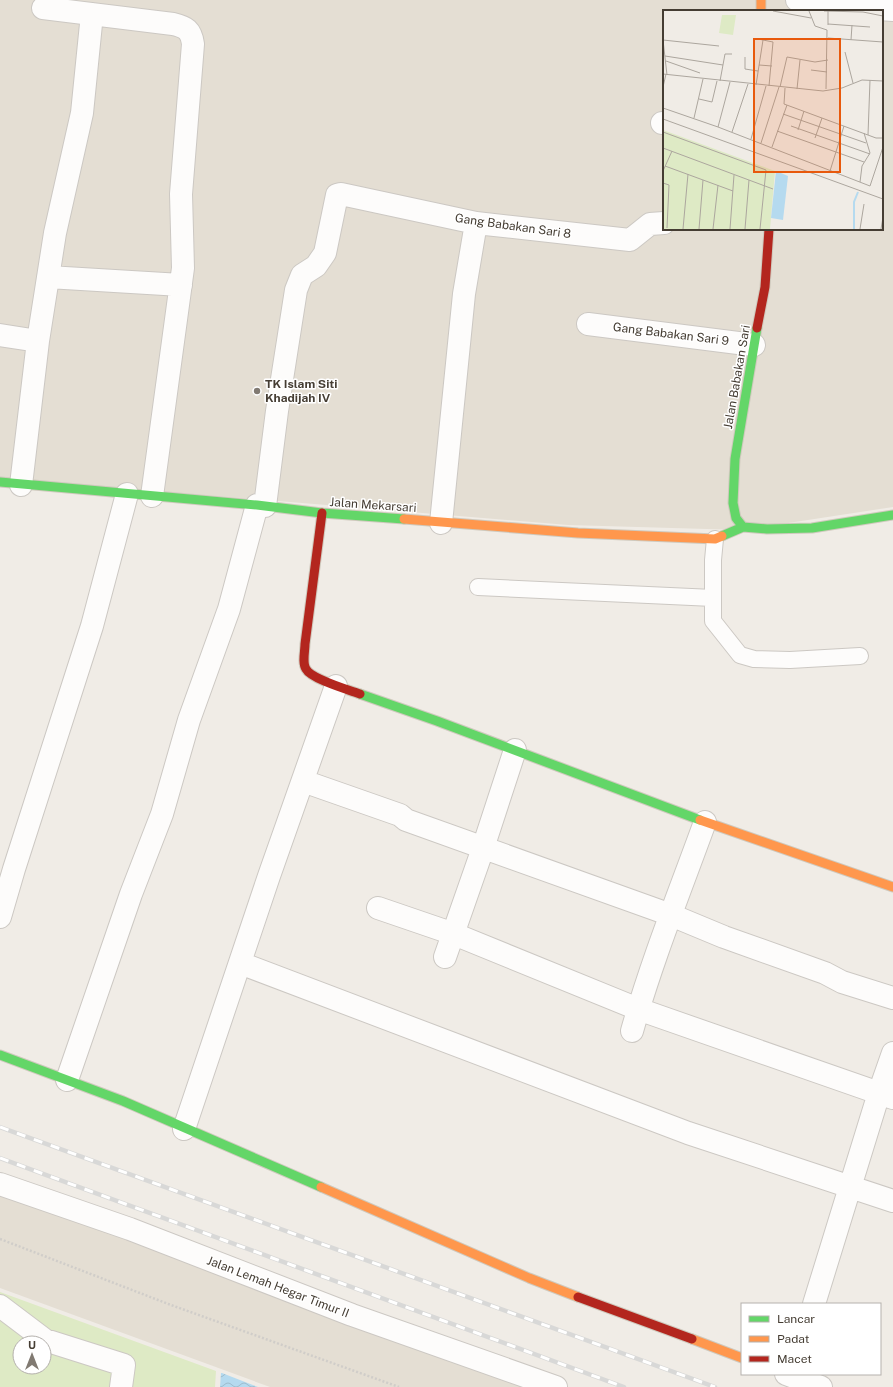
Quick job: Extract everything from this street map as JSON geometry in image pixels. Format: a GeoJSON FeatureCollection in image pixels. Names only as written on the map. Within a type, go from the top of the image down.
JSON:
{"type":"FeatureCollection","features":[{"type":"Feature","properties":{"kind":"street"},"geometry":{"type":"LineString","coordinates":[[797,0],[851,7],[893,10]]}},
{"type":"Feature","properties":{"kind":"street"},"geometry":{"type":"LineString","coordinates":[[44,8],[182,26],[189,31],[192,37],[193,44],[181,194],[183,268],[152,496]]}},
{"type":"Feature","properties":{"kind":"street"},"geometry":{"type":"LineString","coordinates":[[10,484],[38,341],[55,233],[82,113],[92,14]]}},
{"type":"Feature","properties":{"kind":"street","name":"Gang Babakan Sari 8"},"geometry":{"type":"LineString","coordinates":[[261,505],[296,290],[302,275],[316,266],[325,254],[337,198],[340,194],[476,223],[630,240],[650,224],[663,223]]}},
{"type":"Feature","properties":{"kind":"street"},"geometry":{"type":"LineString","coordinates":[[441,522],[464,294],[476,223]]}},
{"type":"Feature","properties":{"kind":"street","name":"Jalan Babakan Sari"},"geometry":{"type":"LineString","coordinates":[[743,526],[736,518],[733,503],[735,459],[765,287],[769,230]]}},
{"type":"Feature","properties":{"kind":"street"},"geometry":{"type":"LineString","coordinates":[[48,277],[181,285]]}},
{"type":"Feature","properties":{"kind":"street","name":"Gang Babakan Sari 9"},"geometry":{"type":"LineString","coordinates":[[588,324],[754,345]]}},
{"type":"Feature","properties":{"kind":"street"},"geometry":{"type":"LineString","coordinates":[[0,335],[38,341]]}},
{"type":"Feature","properties":{"kind":"street","name":"Jalan Mekarsari"},"geometry":{"type":"LineString","coordinates":[[10,484],[261,505],[322,513],[578,533],[715,539],[743,526]]}},
{"type":"Feature","properties":{"kind":"street"},"geometry":{"type":"LineString","coordinates":[[0,916],[92,626],[127,494]]}},
{"type":"Feature","properties":{"kind":"street"},"geometry":{"type":"LineString","coordinates":[[72,1064],[131,894],[162,814],[189,720],[229,609],[261,505]]}},
{"type":"Feature","properties":{"kind":"street"},"geometry":{"type":"LineString","coordinates":[[322,513],[305,644],[304,665],[310,674],[336,686],[437,721],[705,822],[893,887]]}},
{"type":"Feature","properties":{"kind":"street"},"geometry":{"type":"LineString","coordinates":[[743,526],[767,529],[812,528],[893,515]]}},
{"type":"Feature","properties":{"kind":"street"},"geometry":{"type":"LineString","coordinates":[[180,1127],[240,963],[336,686]]}},
{"type":"Feature","properties":{"kind":"street"},"geometry":{"type":"LineString","coordinates":[[445,957],[454,934],[514,750]]}},
{"type":"Feature","properties":{"kind":"street"},"geometry":{"type":"LineString","coordinates":[[303,781],[400,815],[406,820],[482,848],[671,915],[724,937],[825,973],[842,982],[893,998]]}},
{"type":"Feature","properties":{"kind":"street"},"geometry":{"type":"LineString","coordinates":[[632,1031],[638,1008],[705,822]]}},
{"type":"Feature","properties":{"kind":"street"},"geometry":{"type":"LineString","coordinates":[[378,908],[454,934],[638,1008],[886,1095]]}},
{"type":"Feature","properties":{"kind":"street"},"geometry":{"type":"LineString","coordinates":[[240,963],[688,1133],[893,1201]]}},
{"type":"Feature","properties":{"kind":"street"},"geometry":{"type":"LineString","coordinates":[[814,1303],[850,1187],[886,1095],[893,1053]]}},
{"type":"Feature","properties":{"kind":"street"},"geometry":{"type":"LineString","coordinates":[[0,1055],[72,1064],[123,1101],[180,1127],[529,1278],[741,1358]]}},
{"type":"Feature","properties":{"kind":"street","name":"Jalan Lemah Hegar Timur II"},"geometry":{"type":"LineString","coordinates":[[0,1184],[130,1229],[352,1315],[556,1387]]}},
{"type":"Feature","properties":{"kind":"street"},"geometry":{"type":"LineString","coordinates":[[0,1306],[46,1340],[124,1365],[122,1387]]}},
{"type":"Feature","properties":{"kind":"street"},"geometry":{"type":"LineString","coordinates":[[789,1375],[820,1387]]}},
{"type":"Feature","properties":{"kind":"lane"},"geometry":{"type":"LineString","coordinates":[[715,539],[713,560],[713,621],[740,655],[754,659],[790,660],[860,656]]}},
{"type":"Feature","properties":{"kind":"lane"},"geometry":{"type":"LineString","coordinates":[[478,587],[713,598]]}},
{"type":"Feature","properties":{"kind":"path"},"geometry":{"type":"LineString","coordinates":[[0,1239],[171,1305],[399,1387]]}},
{"type":"Feature","properties":{"kind":"shaded area"},"geometry":{"type":"Polygon","coordinates":[[[0,0],[893,0],[893,507],[742,530],[568,525],[0,478],[0,0]]]}},
{"type":"Feature","properties":{"kind":"shaded area"},"geometry":{"type":"Polygon","coordinates":[[[0,1186],[548,1387],[270,1387],[0,1288],[0,1186]]]}},
{"type":"Feature","properties":{"kind":"green space"},"geometry":{"type":"Polygon","coordinates":[[[0,1292],[216,1371],[215,1387],[0,1387],[0,1292]]]}},
{"type":"Feature","properties":{"kind":"water"},"geometry":{"type":"Polygon","coordinates":[[[222,1373],[258,1387],[220,1387],[222,1373]]]}},
{"type":"Feature","properties":{"kind":"railway"},"geometry":{"type":"LineString","coordinates":[[0,1127],[715,1387]]}},
{"type":"Feature","properties":{"kind":"railway"},"geometry":{"type":"LineString","coordinates":[[0,1158],[624,1387]]}},
{"type":"Feature","properties":{"kind":"traffic: fast"},"geometry":{"type":"LineString","coordinates":[[743,527],[736,518],[733,503],[735,459],[757,328]]}},
{"type":"Feature","properties":{"kind":"traffic: fast"},"geometry":{"type":"LineString","coordinates":[[0,482],[257,505],[322,513],[404,519]]}},
{"type":"Feature","properties":{"kind":"traffic: fast"},"geometry":{"type":"LineString","coordinates":[[722,536],[743,527],[767,529],[812,528],[893,515]]}},
{"type":"Feature","properties":{"kind":"traffic: fast"},"geometry":{"type":"LineString","coordinates":[[360,694],[437,721],[700,820]]}},
{"type":"Feature","properties":{"kind":"traffic: fast"},"geometry":{"type":"LineString","coordinates":[[0,1055],[123,1101],[321,1187]]}},
{"type":"Feature","properties":{"kind":"traffic: slow"},"geometry":{"type":"LineString","coordinates":[[761,0],[761,10]]}},
{"type":"Feature","properties":{"kind":"traffic: slow"},"geometry":{"type":"LineString","coordinates":[[404,519],[578,533],[715,539],[722,536]]}},
{"type":"Feature","properties":{"kind":"traffic: slow"},"geometry":{"type":"LineString","coordinates":[[700,820],[893,887]]}},
{"type":"Feature","properties":{"kind":"traffic: slow"},"geometry":{"type":"LineString","coordinates":[[321,1187],[529,1278],[578,1297]]}},
{"type":"Feature","properties":{"kind":"traffic: slow"},"geometry":{"type":"LineString","coordinates":[[692,1339],[741,1358]]}},
{"type":"Feature","properties":{"kind":"traffic: jam"},"geometry":{"type":"LineString","coordinates":[[757,328],[765,287],[769,230]]}},
{"type":"Feature","properties":{"kind":"traffic: jam"},"geometry":{"type":"LineString","coordinates":[[322,513],[305,644],[304,664],[309,673],[315,677],[360,694]]}},
{"type":"Feature","properties":{"kind":"traffic: jam"},"geometry":{"type":"LineString","coordinates":[[578,1297],[692,1339]]}},
{"type":"Feature","properties":{"kind":"place","name":"TK Islam Siti Khadijah IV"},"geometry":{"type":"Point","coordinates":[257,391]}}]}
